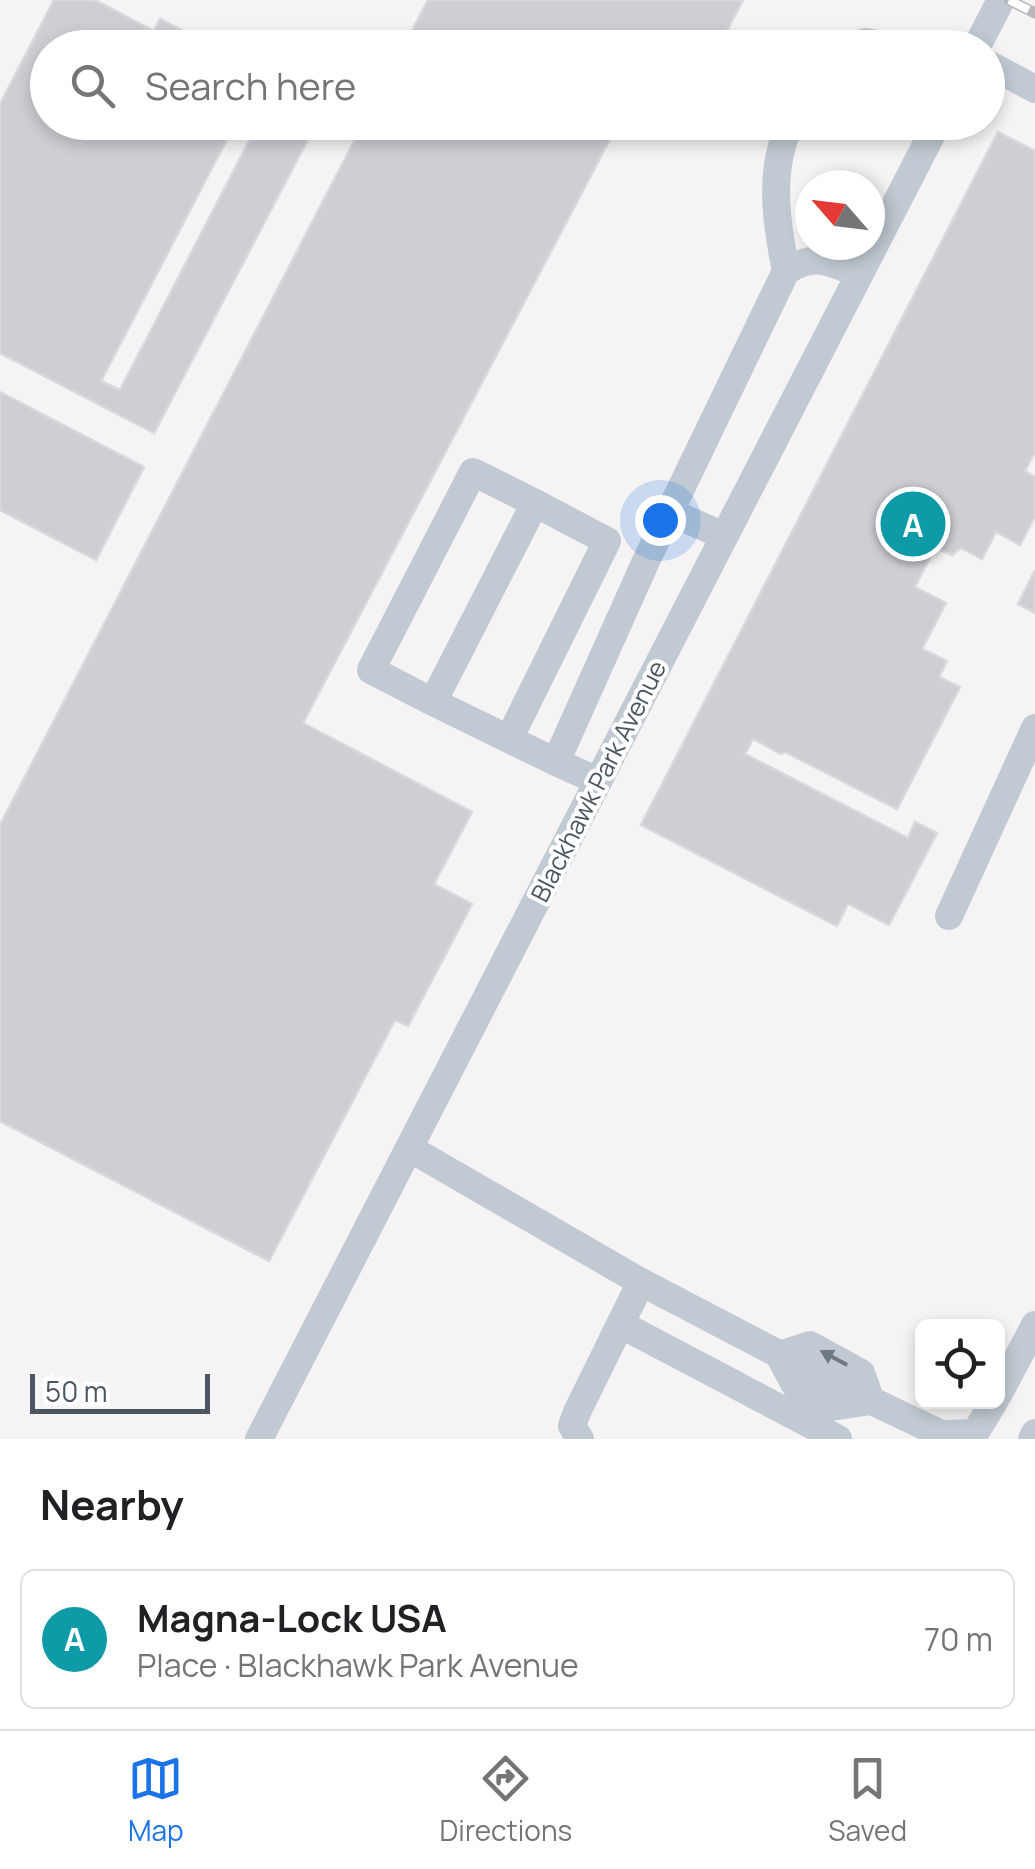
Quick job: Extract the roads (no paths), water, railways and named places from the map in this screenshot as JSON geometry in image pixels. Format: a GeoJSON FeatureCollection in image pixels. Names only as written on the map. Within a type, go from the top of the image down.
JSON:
{"type":"FeatureCollection","features":[{"type":"Feature","properties":{"kind":"street"},"geometry":{"type":"LineString","coordinates":[[985,30],[1000,0]]}},
{"type":"Feature","properties":{"kind":"street"},"geometry":{"type":"LineString","coordinates":[[1005,73],[1035,90]]}},
{"type":"Feature","properties":{"kind":"street"},"geometry":{"type":"LineString","coordinates":[[786,270],[776,224],[776,184],[787,140]]}},
{"type":"Feature","properties":{"kind":"street","name":"Blackhawk Park Avenue"},"geometry":{"type":"LineString","coordinates":[[259,1439],[929,140]]}},
{"type":"Feature","properties":{"kind":"street"},"geometry":{"type":"LineString","coordinates":[[556,762],[646,561],[786,270],[804,259],[825,260],[860,274]]}},
{"type":"Feature","properties":{"kind":"street"},"geometry":{"type":"LineString","coordinates":[[598,782],[371,670],[474,472],[646,561]]}},
{"type":"Feature","properties":{"kind":"street"},"geometry":{"type":"LineString","coordinates":[[432,702],[534,503]]}},
{"type":"Feature","properties":{"kind":"street"},"geometry":{"type":"LineString","coordinates":[[670,512],[724,536]]}},
{"type":"Feature","properties":{"kind":"street"},"geometry":{"type":"LineString","coordinates":[[508,739],[607,541]]}},
{"type":"Feature","properties":{"kind":"street"},"geometry":{"type":"LineString","coordinates":[[949,916],[1035,728]]}},
{"type":"Feature","properties":{"kind":"street"},"geometry":{"type":"LineString","coordinates":[[409,1148],[641,1282],[778,1355],[795,1385],[831,1407],[871,1402],[941,1434],[976,1433],[990,1409]]}},
{"type":"Feature","properties":{"kind":"street"},"geometry":{"type":"LineString","coordinates":[[580,1439],[572,1426],[641,1282]]}},
{"type":"Feature","properties":{"kind":"street"},"geometry":{"type":"LineString","coordinates":[[622,1325],[838,1439]]}},
{"type":"Feature","properties":{"kind":"street"},"geometry":{"type":"LineString","coordinates":[[1005,1381],[1035,1325]]}},
{"type":"Feature","properties":{"kind":"street"},"geometry":{"type":"LineString","coordinates":[[713,1373],[734,1329]]}},
{"type":"Feature","properties":{"kind":"street"},"geometry":{"type":"LineString","coordinates":[[778,1355],[810,1345],[861,1373],[871,1402]]}},
{"type":"Feature","properties":{"kind":"railway"},"geometry":{"type":"LineString","coordinates":[[1009,0],[1035,13]]}},
{"type":"Feature","properties":{"kind":"place","name":"Magna-Lock USA"},"geometry":{"type":"Point","coordinates":[913,524]}}]}
